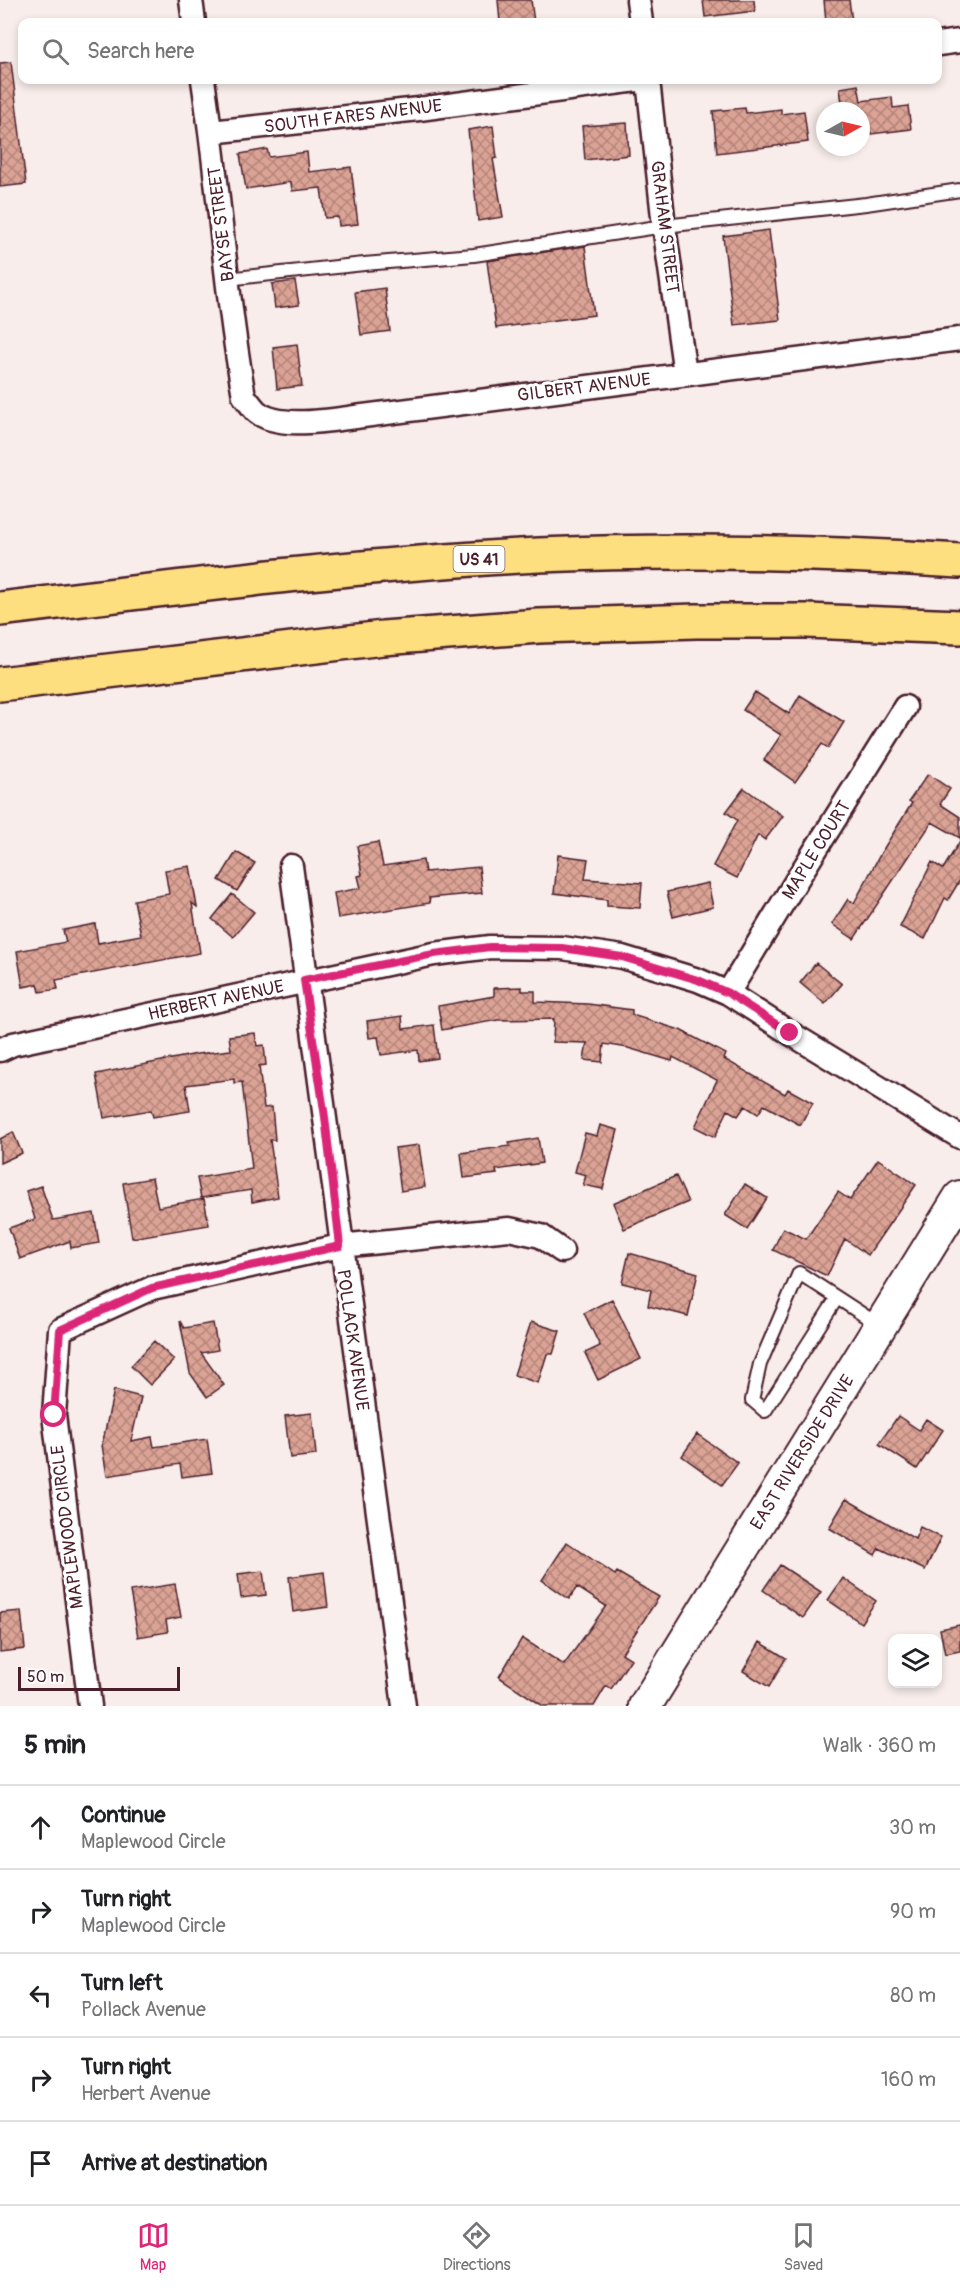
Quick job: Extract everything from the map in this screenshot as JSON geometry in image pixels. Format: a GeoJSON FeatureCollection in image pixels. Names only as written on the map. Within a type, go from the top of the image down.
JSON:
{"type":"FeatureCollection","features":[{"type":"Feature","properties":{"kind":"highway","name":"US 41"},"geometry":{"type":"LineString","coordinates":[[0,609],[376,566],[540,555],[771,552],[960,561]]}},
{"type":"Feature","properties":{"kind":"highway"},"geometry":{"type":"LineString","coordinates":[[0,684],[383,638],[539,626],[806,621],[960,627]]}},
{"type":"Feature","properties":{"kind":"street"},"geometry":{"type":"LineString","coordinates":[[191,0],[193,18]]}},
{"type":"Feature","properties":{"kind":"street"},"geometry":{"type":"LineString","coordinates":[[638,0],[640,18]]}},
{"type":"Feature","properties":{"kind":"street"},"geometry":{"type":"LineString","coordinates":[[942,43],[960,41]]}},
{"type":"Feature","properties":{"kind":"street","name":"BAYSE STREET"},"geometry":{"type":"LineString","coordinates":[[204,84],[211,132],[219,224],[239,369]]}},
{"type":"Feature","properties":{"kind":"street","name":"SOUTH FARES AVENUE"},"geometry":{"type":"LineString","coordinates":[[211,132],[606,84]]}},
{"type":"Feature","properties":{"kind":"street","name":"GRAHAM STREET"},"geometry":{"type":"LineString","coordinates":[[648,84],[664,226],[685,374]]}},
{"type":"Feature","properties":{"kind":"street","name":"GILBERT AVENUE"},"geometry":{"type":"LineString","coordinates":[[239,369],[244,396],[257,412],[285,422],[363,416],[960,339]]}},
{"type":"Feature","properties":{"kind":"street","name":"MAPLE COURT"},"geometry":{"type":"LineString","coordinates":[[728,993],[905,707]]}},
{"type":"Feature","properties":{"kind":"street","name":"POLLACK AVENUE"},"geometry":{"type":"LineString","coordinates":[[291,866],[304,980],[325,1117],[340,1246],[404,1706]]}},
{"type":"Feature","properties":{"kind":"street","name":"HERBERT AVENUE"},"geometry":{"type":"LineString","coordinates":[[0,1050],[13,1044],[434,954],[490,947],[562,948],[622,957],[698,980],[728,993],[960,1137]]}},
{"type":"Feature","properties":{"kind":"street","name":"EAST RIVERSIDE DRIVE"},"geometry":{"type":"LineString","coordinates":[[645,1706],[960,1197]]}},
{"type":"Feature","properties":{"kind":"street","name":"MAPLEWOOD CIRCLE"},"geometry":{"type":"LineString","coordinates":[[90,1706],[54,1415],[60,1330],[152,1288],[340,1246],[509,1229],[540,1236],[562,1251]]}},
{"type":"Feature","properties":{"kind":"lane"},"geometry":{"type":"LineString","coordinates":[[227,279],[474,255],[664,226],[866,204],[960,190]]}},
{"type":"Feature","properties":{"kind":"lane"},"geometry":{"type":"LineString","coordinates":[[837,1298],[765,1411],[752,1400],[760,1364],[799,1273],[880,1326]]}},
{"type":"Feature","properties":{"kind":"building"},"geometry":{"type":"Polygon","coordinates":[[[498,0],[531,0],[533,18],[500,18],[498,0]]]}},
{"type":"Feature","properties":{"kind":"building"},"geometry":{"type":"Polygon","coordinates":[[[703,0],[754,0],[755,11],[705,17],[703,0]]]}},
{"type":"Feature","properties":{"kind":"building"},"geometry":{"type":"Polygon","coordinates":[[[824,0],[849,0],[852,18],[826,18],[824,0]]]}},
{"type":"Feature","properties":{"kind":"building"},"geometry":{"type":"Polygon","coordinates":[[[11,62],[26,184],[0,187],[0,63],[11,62]]]}},
{"type":"Feature","properties":{"kind":"building"},"geometry":{"type":"Polygon","coordinates":[[[858,85],[861,101],[892,97],[893,108],[908,106],[911,129],[871,134],[870,102],[842,102],[840,88],[858,85]]]}},
{"type":"Feature","properties":{"kind":"building"},"geometry":{"type":"Polygon","coordinates":[[[745,108],[746,113],[781,109],[781,114],[804,111],[808,142],[717,153],[713,111],[745,108]]]}},
{"type":"Feature","properties":{"kind":"building"},"geometry":{"type":"Polygon","coordinates":[[[627,123],[629,155],[585,160],[582,126],[627,123]]]}},
{"type":"Feature","properties":{"kind":"building"},"geometry":{"type":"Polygon","coordinates":[[[493,126],[497,158],[493,159],[503,217],[478,221],[468,130],[493,126]]]}},
{"type":"Feature","properties":{"kind":"building"},"geometry":{"type":"Polygon","coordinates":[[[267,149],[269,157],[307,152],[309,172],[351,167],[358,224],[339,226],[338,217],[325,218],[321,188],[292,191],[291,182],[246,189],[240,154],[267,149]]]}},
{"type":"Feature","properties":{"kind":"building"},"geometry":{"type":"Polygon","coordinates":[[[769,230],[780,320],[734,325],[723,236],[769,230]]]}},
{"type":"Feature","properties":{"kind":"building"},"geometry":{"type":"Polygon","coordinates":[[[585,246],[594,315],[496,328],[487,261],[585,246]]]}},
{"type":"Feature","properties":{"kind":"building"},"geometry":{"type":"Polygon","coordinates":[[[295,281],[299,305],[275,308],[272,284],[295,281]]]}},
{"type":"Feature","properties":{"kind":"building"},"geometry":{"type":"Polygon","coordinates":[[[385,288],[390,331],[361,335],[355,292],[385,288]]]}},
{"type":"Feature","properties":{"kind":"building"},"geometry":{"type":"Polygon","coordinates":[[[297,344],[302,386],[277,389],[273,347],[297,344]]]}},
{"type":"Feature","properties":{"kind":"building"},"geometry":{"type":"Polygon","coordinates":[[[755,692],[789,714],[800,695],[844,722],[828,748],[822,744],[795,782],[764,760],[781,735],[743,710],[755,692]]]}},
{"type":"Feature","properties":{"kind":"building"},"geometry":{"type":"Polygon","coordinates":[[[928,774],[950,789],[940,804],[960,817],[960,838],[932,822],[854,939],[832,924],[848,899],[854,903],[912,803],[909,801],[928,774]]]}},
{"type":"Feature","properties":{"kind":"building"},"geometry":{"type":"Polygon","coordinates":[[[744,788],[783,816],[765,840],[758,835],[737,878],[713,866],[737,820],[726,812],[744,788]]]}},
{"type":"Feature","properties":{"kind":"building"},"geometry":{"type":"Polygon","coordinates":[[[960,841],[960,880],[948,900],[945,898],[925,939],[900,927],[932,862],[943,869],[960,841]]]}},
{"type":"Feature","properties":{"kind":"building"},"geometry":{"type":"Polygon","coordinates":[[[378,842],[383,866],[423,860],[425,872],[479,867],[482,893],[429,898],[430,903],[338,918],[334,893],[361,888],[358,876],[362,875],[357,846],[378,842]]]}},
{"type":"Feature","properties":{"kind":"building"},"geometry":{"type":"Polygon","coordinates":[[[236,852],[255,863],[237,891],[219,880],[236,852]]]}},
{"type":"Feature","properties":{"kind":"building"},"geometry":{"type":"Polygon","coordinates":[[[558,855],[588,859],[585,879],[642,883],[640,908],[607,906],[607,900],[554,893],[558,855]]]}},
{"type":"Feature","properties":{"kind":"building"},"geometry":{"type":"Polygon","coordinates":[[[190,866],[197,907],[192,903],[200,953],[56,980],[58,989],[40,992],[38,984],[23,987],[17,951],[66,942],[63,930],[95,924],[98,943],[141,935],[134,900],[169,894],[165,870],[190,866]]]}},
{"type":"Feature","properties":{"kind":"building"},"geometry":{"type":"Polygon","coordinates":[[[708,883],[713,907],[673,917],[667,892],[708,883]]]}},
{"type":"Feature","properties":{"kind":"building"},"geometry":{"type":"Polygon","coordinates":[[[232,894],[254,912],[233,937],[212,919],[232,894]]]}},
{"type":"Feature","properties":{"kind":"building"},"geometry":{"type":"Polygon","coordinates":[[[816,963],[842,984],[825,1004],[800,983],[816,963]]]}},
{"type":"Feature","properties":{"kind":"building"},"geometry":{"type":"Polygon","coordinates":[[[522,987],[522,991],[535,991],[535,1002],[588,1004],[632,1010],[632,1015],[680,1030],[726,1054],[724,1059],[785,1094],[788,1089],[813,1103],[800,1125],[764,1105],[758,1114],[745,1106],[738,1116],[728,1110],[715,1137],[695,1127],[717,1080],[673,1057],[672,1061],[628,1048],[604,1044],[602,1062],[584,1060],[587,1043],[553,1042],[554,1019],[498,1020],[442,1030],[438,1006],[494,996],[494,988],[522,987]]]}},
{"type":"Feature","properties":{"kind":"building"},"geometry":{"type":"Polygon","coordinates":[[[402,1016],[403,1029],[434,1025],[438,1058],[419,1061],[418,1050],[381,1055],[378,1037],[369,1038],[367,1021],[402,1016]]]}},
{"type":"Feature","properties":{"kind":"building"},"geometry":{"type":"Polygon","coordinates":[[[255,1033],[257,1046],[264,1045],[266,1065],[259,1066],[264,1108],[272,1107],[275,1140],[270,1140],[278,1197],[252,1202],[251,1190],[201,1198],[197,1178],[252,1169],[242,1082],[234,1083],[234,1079],[186,1085],[190,1111],[153,1117],[151,1110],[104,1118],[96,1074],[197,1054],[231,1050],[229,1036],[255,1033]]]}},
{"type":"Feature","properties":{"kind":"building"},"geometry":{"type":"Polygon","coordinates":[[[600,1125],[618,1130],[603,1189],[583,1185],[586,1175],[575,1172],[585,1133],[597,1136],[600,1125]]]}},
{"type":"Feature","properties":{"kind":"building"},"geometry":{"type":"Polygon","coordinates":[[[13,1132],[22,1153],[0,1163],[0,1139],[13,1132]]]}},
{"type":"Feature","properties":{"kind":"building"},"geometry":{"type":"Polygon","coordinates":[[[538,1138],[542,1163],[496,1170],[497,1174],[464,1178],[461,1153],[510,1146],[509,1143],[538,1138]]]}},
{"type":"Feature","properties":{"kind":"building"},"geometry":{"type":"Polygon","coordinates":[[[419,1145],[425,1187],[401,1191],[395,1148],[419,1145]]]}},
{"type":"Feature","properties":{"kind":"building"},"geometry":{"type":"Polygon","coordinates":[[[878,1159],[916,1185],[868,1255],[845,1239],[827,1276],[773,1250],[783,1228],[806,1239],[838,1192],[850,1200],[878,1159]]]}},
{"type":"Feature","properties":{"kind":"building"},"geometry":{"type":"Polygon","coordinates":[[[676,1176],[688,1202],[624,1229],[613,1203],[676,1176]]]}},
{"type":"Feature","properties":{"kind":"building"},"geometry":{"type":"Polygon","coordinates":[[[152,1178],[158,1207],[204,1199],[209,1225],[132,1238],[123,1183],[152,1178]]]}},
{"type":"Feature","properties":{"kind":"building"},"geometry":{"type":"Polygon","coordinates":[[[745,1184],[767,1198],[747,1229],[725,1215],[745,1184]]]}},
{"type":"Feature","properties":{"kind":"building"},"geometry":{"type":"Polygon","coordinates":[[[41,1186],[53,1220],[94,1213],[99,1243],[71,1248],[70,1241],[20,1259],[9,1228],[35,1219],[26,1191],[41,1186]]]}},
{"type":"Feature","properties":{"kind":"building"},"geometry":{"type":"Polygon","coordinates":[[[629,1253],[698,1273],[688,1316],[648,1306],[651,1290],[622,1283],[629,1253]]]}},
{"type":"Feature","properties":{"kind":"building"},"geometry":{"type":"Polygon","coordinates":[[[612,1299],[641,1359],[598,1380],[585,1353],[600,1346],[584,1313],[612,1299]]]}},
{"type":"Feature","properties":{"kind":"building"},"geometry":{"type":"Polygon","coordinates":[[[180,1321],[184,1328],[213,1323],[218,1350],[201,1353],[224,1385],[207,1397],[190,1373],[180,1321]]]}},
{"type":"Feature","properties":{"kind":"building"},"geometry":{"type":"Polygon","coordinates":[[[531,1322],[560,1331],[553,1354],[547,1354],[538,1383],[514,1375],[531,1322]]]}},
{"type":"Feature","properties":{"kind":"building"},"geometry":{"type":"Polygon","coordinates":[[[154,1341],[174,1360],[150,1385],[131,1366],[154,1341]]]}},
{"type":"Feature","properties":{"kind":"building"},"geometry":{"type":"Polygon","coordinates":[[[114,1390],[141,1397],[131,1441],[152,1437],[154,1447],[207,1439],[212,1473],[182,1477],[180,1464],[107,1476],[102,1445],[114,1390]]]}},
{"type":"Feature","properties":{"kind":"building"},"geometry":{"type":"Polygon","coordinates":[[[312,1413],[316,1455],[290,1458],[285,1416],[312,1413]]]}},
{"type":"Feature","properties":{"kind":"building"},"geometry":{"type":"Polygon","coordinates":[[[898,1416],[919,1430],[926,1419],[943,1430],[917,1469],[879,1444],[898,1416]]]}},
{"type":"Feature","properties":{"kind":"building"},"geometry":{"type":"Polygon","coordinates":[[[697,1434],[738,1463],[722,1485],[682,1456],[697,1434]]]}},
{"type":"Feature","properties":{"kind":"building"},"geometry":{"type":"Polygon","coordinates":[[[846,1499],[915,1539],[920,1527],[941,1537],[925,1570],[879,1548],[875,1555],[829,1528],[846,1499]]]}},
{"type":"Feature","properties":{"kind":"building"},"geometry":{"type":"Polygon","coordinates":[[[567,1542],[615,1575],[617,1572],[659,1597],[622,1653],[631,1659],[611,1689],[606,1686],[594,1706],[543,1706],[499,1677],[522,1638],[564,1665],[606,1606],[577,1587],[569,1599],[542,1580],[567,1542]]]}},
{"type":"Feature","properties":{"kind":"building"},"geometry":{"type":"Polygon","coordinates":[[[780,1565],[821,1592],[803,1618],[763,1590],[780,1565]]]}},
{"type":"Feature","properties":{"kind":"building"},"geometry":{"type":"Polygon","coordinates":[[[263,1571],[266,1595],[241,1598],[238,1574],[263,1571]]]}},
{"type":"Feature","properties":{"kind":"building"},"geometry":{"type":"Polygon","coordinates":[[[324,1572],[328,1607],[293,1612],[289,1577],[324,1572]]]}},
{"type":"Feature","properties":{"kind":"building"},"geometry":{"type":"Polygon","coordinates":[[[843,1578],[876,1601],[861,1623],[828,1600],[843,1578]]]}},
{"type":"Feature","properties":{"kind":"building"},"geometry":{"type":"Polygon","coordinates":[[[175,1584],[181,1617],[166,1620],[168,1632],[138,1637],[130,1591],[175,1584]]]}},
{"type":"Feature","properties":{"kind":"building"},"geometry":{"type":"Polygon","coordinates":[[[21,1611],[25,1649],[0,1652],[0,1613],[21,1611]]]}},
{"type":"Feature","properties":{"kind":"building"},"geometry":{"type":"Polygon","coordinates":[[[960,1625],[960,1651],[945,1654],[940,1629],[960,1625]]]}},
{"type":"Feature","properties":{"kind":"building"},"geometry":{"type":"Polygon","coordinates":[[[760,1642],[786,1658],[769,1687],[743,1671],[760,1642]]]}},
{"type":"Feature","properties":{"kind":"route"},"geometry":{"type":"LineString","coordinates":[[54,1415],[60,1330],[130,1296],[152,1288],[340,1246],[325,1117],[304,980],[434,954],[490,947],[529,946],[593,951],[622,957],[698,980],[728,993],[790,1033]]}}]}
